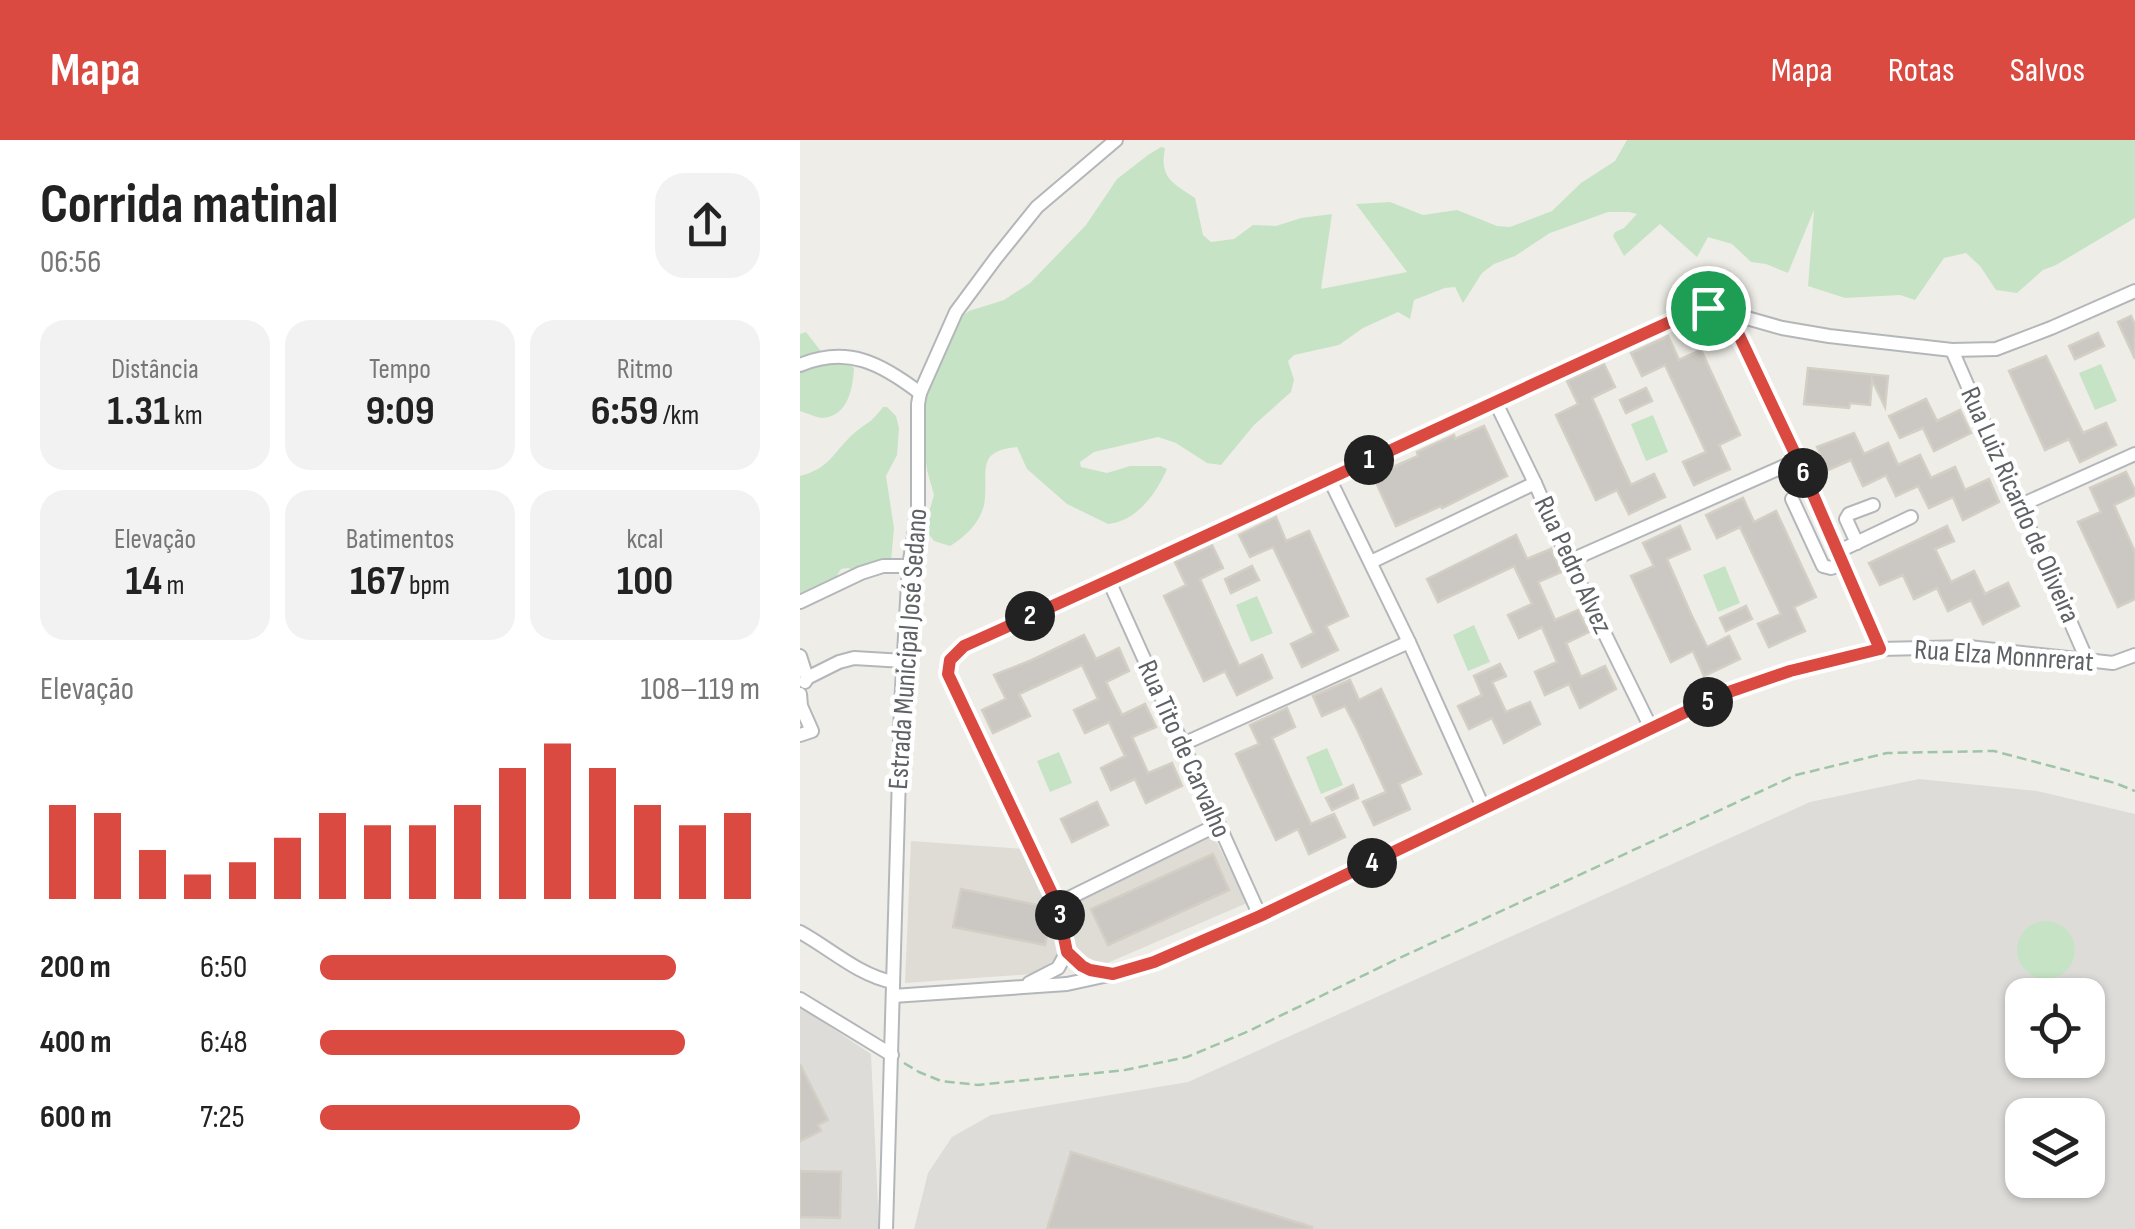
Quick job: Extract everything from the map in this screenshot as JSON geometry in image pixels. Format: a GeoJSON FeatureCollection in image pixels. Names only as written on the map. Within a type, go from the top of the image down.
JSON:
{"type":"FeatureCollection","features":[{"type":"Feature","properties":{"kind":"street","name":"Estrada Municipal José Sedano"},"geometry":{"type":"LineString","coordinates":[[886,1229],[901,706],[909,566],[918,512],[920,393],[956,312],[996,258],[1038,207],[1116,140]]}},
{"type":"Feature","properties":{"kind":"street"},"geometry":{"type":"LineString","coordinates":[[1113,974],[1090,970],[1067,952],[1057,904],[948,674],[950,660],[964,646],[1692,312],[1708,308],[1818,334],[1952,350],[1996,349],[2135,291]]}},
{"type":"Feature","properties":{"kind":"street"},"geometry":{"type":"LineString","coordinates":[[1728,312],[1880,649]]}},
{"type":"Feature","properties":{"kind":"street","name":"Rua Luiz Ricardo de Oliveira"},"geometry":{"type":"LineString","coordinates":[[1952,350],[2087,660]]}},
{"type":"Feature","properties":{"kind":"street"},"geometry":{"type":"LineString","coordinates":[[800,365],[836,356],[858,357],[898,376],[920,393]]}},
{"type":"Feature","properties":{"kind":"street","name":"Rua Pedro Alvez"},"geometry":{"type":"LineString","coordinates":[[1495,401],[1652,730]]}},
{"type":"Feature","properties":{"kind":"street"},"geometry":{"type":"LineString","coordinates":[[2021,506],[2135,454]]}},
{"type":"Feature","properties":{"kind":"street"},"geometry":{"type":"LineString","coordinates":[[1569,561],[1798,460]]}},
{"type":"Feature","properties":{"kind":"street"},"geometry":{"type":"LineString","coordinates":[[1330,478],[1484,809]]}},
{"type":"Feature","properties":{"kind":"street"},"geometry":{"type":"LineString","coordinates":[[1371,562],[1535,483]]}},
{"type":"Feature","properties":{"kind":"street"},"geometry":{"type":"LineString","coordinates":[[1792,499],[1823,566],[1831,568],[1857,542],[1911,517]]}},
{"type":"Feature","properties":{"kind":"street"},"geometry":{"type":"LineString","coordinates":[[1857,542],[1846,519],[1849,514],[1873,505]]}},
{"type":"Feature","properties":{"kind":"street"},"geometry":{"type":"LineString","coordinates":[[800,602],[861,573],[883,566],[909,566]]}},
{"type":"Feature","properties":{"kind":"street","name":"Rua Tito de Carvalho"},"geometry":{"type":"LineString","coordinates":[[1109,581],[1260,916]]}},
{"type":"Feature","properties":{"kind":"street"},"geometry":{"type":"LineString","coordinates":[[1183,744],[1409,642]]}},
{"type":"Feature","properties":{"kind":"street","name":"Rua Elza Monnrerat"},"geometry":{"type":"LineString","coordinates":[[893,989],[1067,984],[1154,962],[1260,916],[1723,694],[1790,671],[1880,649],[1969,647],[2113,664],[2135,655]]}},
{"type":"Feature","properties":{"kind":"street"},"geometry":{"type":"LineString","coordinates":[[800,656],[801,706],[812,731],[800,736]]}},
{"type":"Feature","properties":{"kind":"street"},"geometry":{"type":"LineString","coordinates":[[802,687],[839,662],[854,658],[904,661]]}},
{"type":"Feature","properties":{"kind":"street"},"geometry":{"type":"LineString","coordinates":[[1057,904],[1218,825]]}},
{"type":"Feature","properties":{"kind":"street"},"geometry":{"type":"LineString","coordinates":[[800,932],[893,989]]}},
{"type":"Feature","properties":{"kind":"street"},"geometry":{"type":"LineString","coordinates":[[1024,986],[1058,968],[1067,952]]}},
{"type":"Feature","properties":{"kind":"street"},"geometry":{"type":"LineString","coordinates":[[800,999],[892,1055]]}},
{"type":"Feature","properties":{"kind":"path"},"geometry":{"type":"LineString","coordinates":[[892,1055],[941,1081],[978,1085],[1125,1070],[1187,1057],[1796,775],[1886,753],[1994,751],[2135,791]]}},
{"type":"Feature","properties":{"kind":"shaded area"},"geometry":{"type":"Polygon","coordinates":[[[1919,779],[2037,791],[2135,814],[2135,1229],[914,1229],[928,1173],[952,1137],[991,1115],[1188,1082],[1810,802],[1919,779]]]}},
{"type":"Feature","properties":{"kind":"shaded area"},"geometry":{"type":"Polygon","coordinates":[[[1212,833],[1247,903],[1105,964],[1084,957],[1070,938],[1063,904],[1212,833]]]}},
{"type":"Feature","properties":{"kind":"shaded area"},"geometry":{"type":"Polygon","coordinates":[[[911,841],[1024,849],[1055,906],[1060,956],[1033,974],[905,983],[911,841]]]}},
{"type":"Feature","properties":{"kind":"shaded area"},"geometry":{"type":"Polygon","coordinates":[[[800,1007],[871,1054],[879,1229],[800,1229],[800,1007]]]}},
{"type":"Feature","properties":{"kind":"green space"},"geometry":{"type":"Polygon","coordinates":[[[1627,140],[2135,140],[2135,218],[2043,270],[2017,293],[1996,290],[1966,253],[1944,258],[1915,300],[1900,295],[1845,298],[1808,286],[1814,210],[1788,273],[1751,262],[1732,244],[1708,237],[1697,257],[1660,224],[1624,256],[1613,236],[1637,214],[1608,212],[1550,233],[1515,256],[1494,264],[1482,273],[1463,303],[1455,287],[1445,288],[1414,300],[1410,319],[1398,312],[1363,328],[1339,345],[1294,355],[1288,361],[1294,380],[1291,392],[1254,425],[1221,465],[1207,463],[1176,443],[1158,437],[1094,452],[1080,462],[1081,467],[1107,473],[1130,466],[1167,469],[1151,497],[1128,518],[1108,524],[1067,504],[1027,469],[1017,447],[996,452],[987,462],[984,505],[969,531],[950,546],[934,541],[928,533],[934,495],[922,432],[926,392],[958,319],[969,311],[1004,300],[1030,283],[1086,225],[1117,179],[1161,147],[1165,148],[1166,173],[1195,198],[1203,235],[1211,242],[1234,239],[1253,225],[1276,226],[1332,214],[1321,289],[1407,272],[1356,204],[1390,202],[1423,215],[1457,210],[1497,226],[1510,227],[1552,211],[1581,183],[1615,161],[1627,140]]]}},
{"type":"Feature","properties":{"kind":"green space"},"geometry":{"type":"Polygon","coordinates":[[[806,332],[827,359],[848,362],[854,368],[844,407],[831,416],[821,418],[800,411],[800,334],[806,332]]]}},
{"type":"Feature","properties":{"kind":"green space"},"geometry":{"type":"Polygon","coordinates":[[[2101,364],[2117,401],[2095,410],[2079,373],[2101,364]]]}},
{"type":"Feature","properties":{"kind":"green space"},"geometry":{"type":"Polygon","coordinates":[[[883,407],[896,416],[899,428],[897,455],[886,476],[894,528],[891,561],[871,575],[841,569],[828,590],[800,599],[800,476],[824,465],[883,407]]]}},
{"type":"Feature","properties":{"kind":"green space"},"geometry":{"type":"Polygon","coordinates":[[[1653,415],[1668,452],[1646,461],[1631,424],[1653,415]]]}},
{"type":"Feature","properties":{"kind":"green space"},"geometry":{"type":"Polygon","coordinates":[[[1725,566],[1740,603],[1718,612],[1703,575],[1725,566]]]}},
{"type":"Feature","properties":{"kind":"green space"},"geometry":{"type":"Polygon","coordinates":[[[1257,596],[1273,633],[1251,642],[1236,605],[1257,596]]]}},
{"type":"Feature","properties":{"kind":"green space"},"geometry":{"type":"Polygon","coordinates":[[[1474,625],[1490,662],[1468,671],[1453,635],[1474,625]]]}},
{"type":"Feature","properties":{"kind":"green space"},"geometry":{"type":"Polygon","coordinates":[[[1327,748],[1343,785],[1321,794],[1306,757],[1327,748]]]}},
{"type":"Feature","properties":{"kind":"green space"},"geometry":{"type":"Polygon","coordinates":[[[1059,752],[1072,783],[1050,792],[1037,761],[1059,752]]]}},
{"type":"Feature","properties":{"kind":"green space"},"geometry":{"type":"Polygon","coordinates":[[[2035,923],[2057,923],[2073,939],[2073,961],[2057,977],[2035,977],[2019,961],[2019,939],[2035,923]]]}},
{"type":"Feature","properties":{"kind":"building"},"geometry":{"type":"Polygon","coordinates":[[[2131,316],[2135,325],[2135,359],[2118,322],[2131,316]]]}},
{"type":"Feature","properties":{"kind":"building"},"geometry":{"type":"Polygon","coordinates":[[[2098,333],[2104,346],[2075,359],[2069,346],[2098,333]]]}},
{"type":"Feature","properties":{"kind":"building"},"geometry":{"type":"Polygon","coordinates":[[[1668,336],[1679,360],[1701,350],[1740,435],[1719,445],[1730,469],[1694,485],[1683,462],[1706,452],[1665,365],[1642,376],[1631,353],[1668,336]]]}},
{"type":"Feature","properties":{"kind":"building"},"geometry":{"type":"Polygon","coordinates":[[[2046,356],[2083,433],[2106,423],[2116,445],[2080,462],[2069,439],[2045,450],[2009,371],[2046,356]]]}},
{"type":"Feature","properties":{"kind":"building"},"geometry":{"type":"Polygon","coordinates":[[[1604,364],[1615,387],[1592,398],[1631,485],[1654,474],[1665,497],[1629,514],[1617,490],[1596,500],[1556,415],[1578,404],[1567,381],[1604,364]]]}},
{"type":"Feature","properties":{"kind":"building"},"geometry":{"type":"Polygon","coordinates":[[[1808,368],[1888,376],[1885,407],[1872,380],[1870,405],[1850,403],[1849,408],[1804,404],[1808,368]]]}},
{"type":"Feature","properties":{"kind":"building"},"geometry":{"type":"Polygon","coordinates":[[[1646,388],[1652,401],[1626,413],[1620,400],[1646,388]]]}},
{"type":"Feature","properties":{"kind":"building"},"geometry":{"type":"Polygon","coordinates":[[[1926,399],[1937,421],[1960,410],[1971,433],[1934,451],[1923,428],[1900,438],[1889,416],[1926,399]]]}},
{"type":"Feature","properties":{"kind":"building"},"geometry":{"type":"Polygon","coordinates":[[[1484,426],[1507,476],[1396,526],[1373,476],[1454,435],[1455,439],[1484,426]]]}},
{"type":"Feature","properties":{"kind":"building"},"geometry":{"type":"Polygon","coordinates":[[[1854,433],[1864,454],[1888,443],[1898,465],[1920,455],[1931,478],[1955,467],[1965,490],[1989,479],[1999,502],[1963,520],[1953,497],[1929,508],[1918,486],[1896,496],[1886,475],[1863,486],[1851,460],[1828,470],[1817,447],[1854,433]]]}},
{"type":"Feature","properties":{"kind":"building"},"geometry":{"type":"Polygon","coordinates":[[[2126,472],[2135,495],[2114,505],[2135,552],[2135,599],[2118,607],[2078,522],[2101,512],[2090,488],[2126,472]]]}},
{"type":"Feature","properties":{"kind":"building"},"geometry":{"type":"Polygon","coordinates":[[[1743,498],[1754,522],[1776,511],[1816,597],[1794,607],[1805,631],[1769,647],[1758,624],[1781,614],[1740,527],[1717,538],[1706,515],[1743,498]]]}},
{"type":"Feature","properties":{"kind":"building"},"geometry":{"type":"Polygon","coordinates":[[[1276,517],[1286,541],[1309,531],[1348,616],[1326,626],[1338,650],[1302,667],[1291,644],[1314,633],[1299,601],[1273,547],[1250,557],[1239,535],[1276,517]]]}},
{"type":"Feature","properties":{"kind":"building"},"geometry":{"type":"Polygon","coordinates":[[[1680,526],[1690,549],[1667,559],[1691,614],[1707,647],[1729,636],[1740,659],[1704,676],[1693,651],[1671,662],[1631,576],[1654,566],[1643,543],[1680,526]]]}},
{"type":"Feature","properties":{"kind":"building"},"geometry":{"type":"Polygon","coordinates":[[[1947,526],[1954,541],[1935,549],[1951,582],[1974,571],[1985,594],[2008,583],[2019,606],[1983,624],[1971,600],[1948,611],[1937,588],[1914,599],[1903,575],[1880,585],[1869,563],[1947,526]]]}},
{"type":"Feature","properties":{"kind":"building"},"geometry":{"type":"Polygon","coordinates":[[[1516,535],[1527,559],[1551,549],[1561,572],[1538,582],[1555,620],[1578,610],[1589,632],[1566,643],[1581,677],[1605,666],[1616,689],[1580,708],[1569,684],[1545,695],[1535,672],[1557,662],[1542,627],[1519,638],[1508,615],[1532,604],[1514,566],[1438,602],[1427,579],[1516,535]]]}},
{"type":"Feature","properties":{"kind":"building"},"geometry":{"type":"Polygon","coordinates":[[[1212,545],[1223,568],[1200,579],[1224,633],[1239,666],[1262,655],[1272,678],[1237,695],[1225,671],[1204,681],[1164,596],[1186,585],[1175,562],[1212,545]]]}},
{"type":"Feature","properties":{"kind":"building"},"geometry":{"type":"Polygon","coordinates":[[[1252,566],[1259,580],[1231,593],[1225,579],[1252,566]]]}},
{"type":"Feature","properties":{"kind":"building"},"geometry":{"type":"Polygon","coordinates":[[[1746,606],[1752,619],[1726,631],[1720,618],[1746,606]]]}},
{"type":"Feature","properties":{"kind":"building"},"geometry":{"type":"Polygon","coordinates":[[[1084,635],[1096,659],[1119,648],[1129,671],[1106,682],[1122,715],[1145,704],[1156,727],[1132,737],[1148,773],[1172,763],[1182,786],[1146,803],[1135,779],[1111,790],[1101,768],[1125,756],[1109,722],[1085,733],[1074,710],[1098,699],[1082,665],[1019,694],[1030,716],[993,733],[982,710],[1006,699],[994,675],[1084,635]]]}},
{"type":"Feature","properties":{"kind":"building"},"geometry":{"type":"Polygon","coordinates":[[[1500,664],[1506,676],[1492,682],[1506,712],[1530,702],[1540,724],[1504,743],[1492,718],[1469,729],[1458,706],[1482,695],[1474,676],[1500,664]]]}},
{"type":"Feature","properties":{"kind":"building"},"geometry":{"type":"Polygon","coordinates":[[[1350,680],[1359,700],[1381,689],[1421,774],[1399,784],[1410,809],[1374,825],[1363,802],[1386,792],[1357,729],[1345,706],[1322,716],[1313,696],[1350,680]]]}},
{"type":"Feature","properties":{"kind":"building"},"geometry":{"type":"Polygon","coordinates":[[[1287,708],[1295,727],[1272,738],[1296,792],[1311,824],[1334,814],[1345,837],[1309,854],[1298,829],[1276,840],[1236,754],[1259,744],[1250,725],[1287,708]]]}},
{"type":"Feature","properties":{"kind":"building"},"geometry":{"type":"Polygon","coordinates":[[[1353,785],[1358,798],[1332,810],[1326,798],[1353,785]]]}},
{"type":"Feature","properties":{"kind":"building"},"geometry":{"type":"Polygon","coordinates":[[[1097,802],[1108,825],[1072,842],[1061,819],[1097,802]]]}},
{"type":"Feature","properties":{"kind":"building"},"geometry":{"type":"Polygon","coordinates":[[[1213,854],[1229,890],[1108,945],[1091,909],[1213,854]]]}},
{"type":"Feature","properties":{"kind":"building"},"geometry":{"type":"Polygon","coordinates":[[[961,889],[1047,907],[1050,920],[1045,945],[953,927],[961,889]]]}},
{"type":"Feature","properties":{"kind":"building"},"geometry":{"type":"Polygon","coordinates":[[[800,1064],[828,1120],[818,1125],[821,1131],[800,1141],[800,1064]]]}},
{"type":"Feature","properties":{"kind":"building"},"geometry":{"type":"Polygon","coordinates":[[[1071,1152],[1312,1227],[1312,1229],[1047,1229],[1071,1152]]]}},
{"type":"Feature","properties":{"kind":"building"},"geometry":{"type":"Polygon","coordinates":[[[800,1171],[841,1172],[840,1218],[800,1217],[800,1171]]]}},
{"type":"Feature","properties":{"kind":"route"},"geometry":{"type":"LineString","coordinates":[[1708,308],[1728,312],[1880,649],[1790,671],[1723,694],[1260,916],[1154,962],[1113,974],[1090,970],[1074,960],[1067,952],[1057,904],[948,674],[950,660],[964,646],[1593,356],[1708,308]]}}]}
